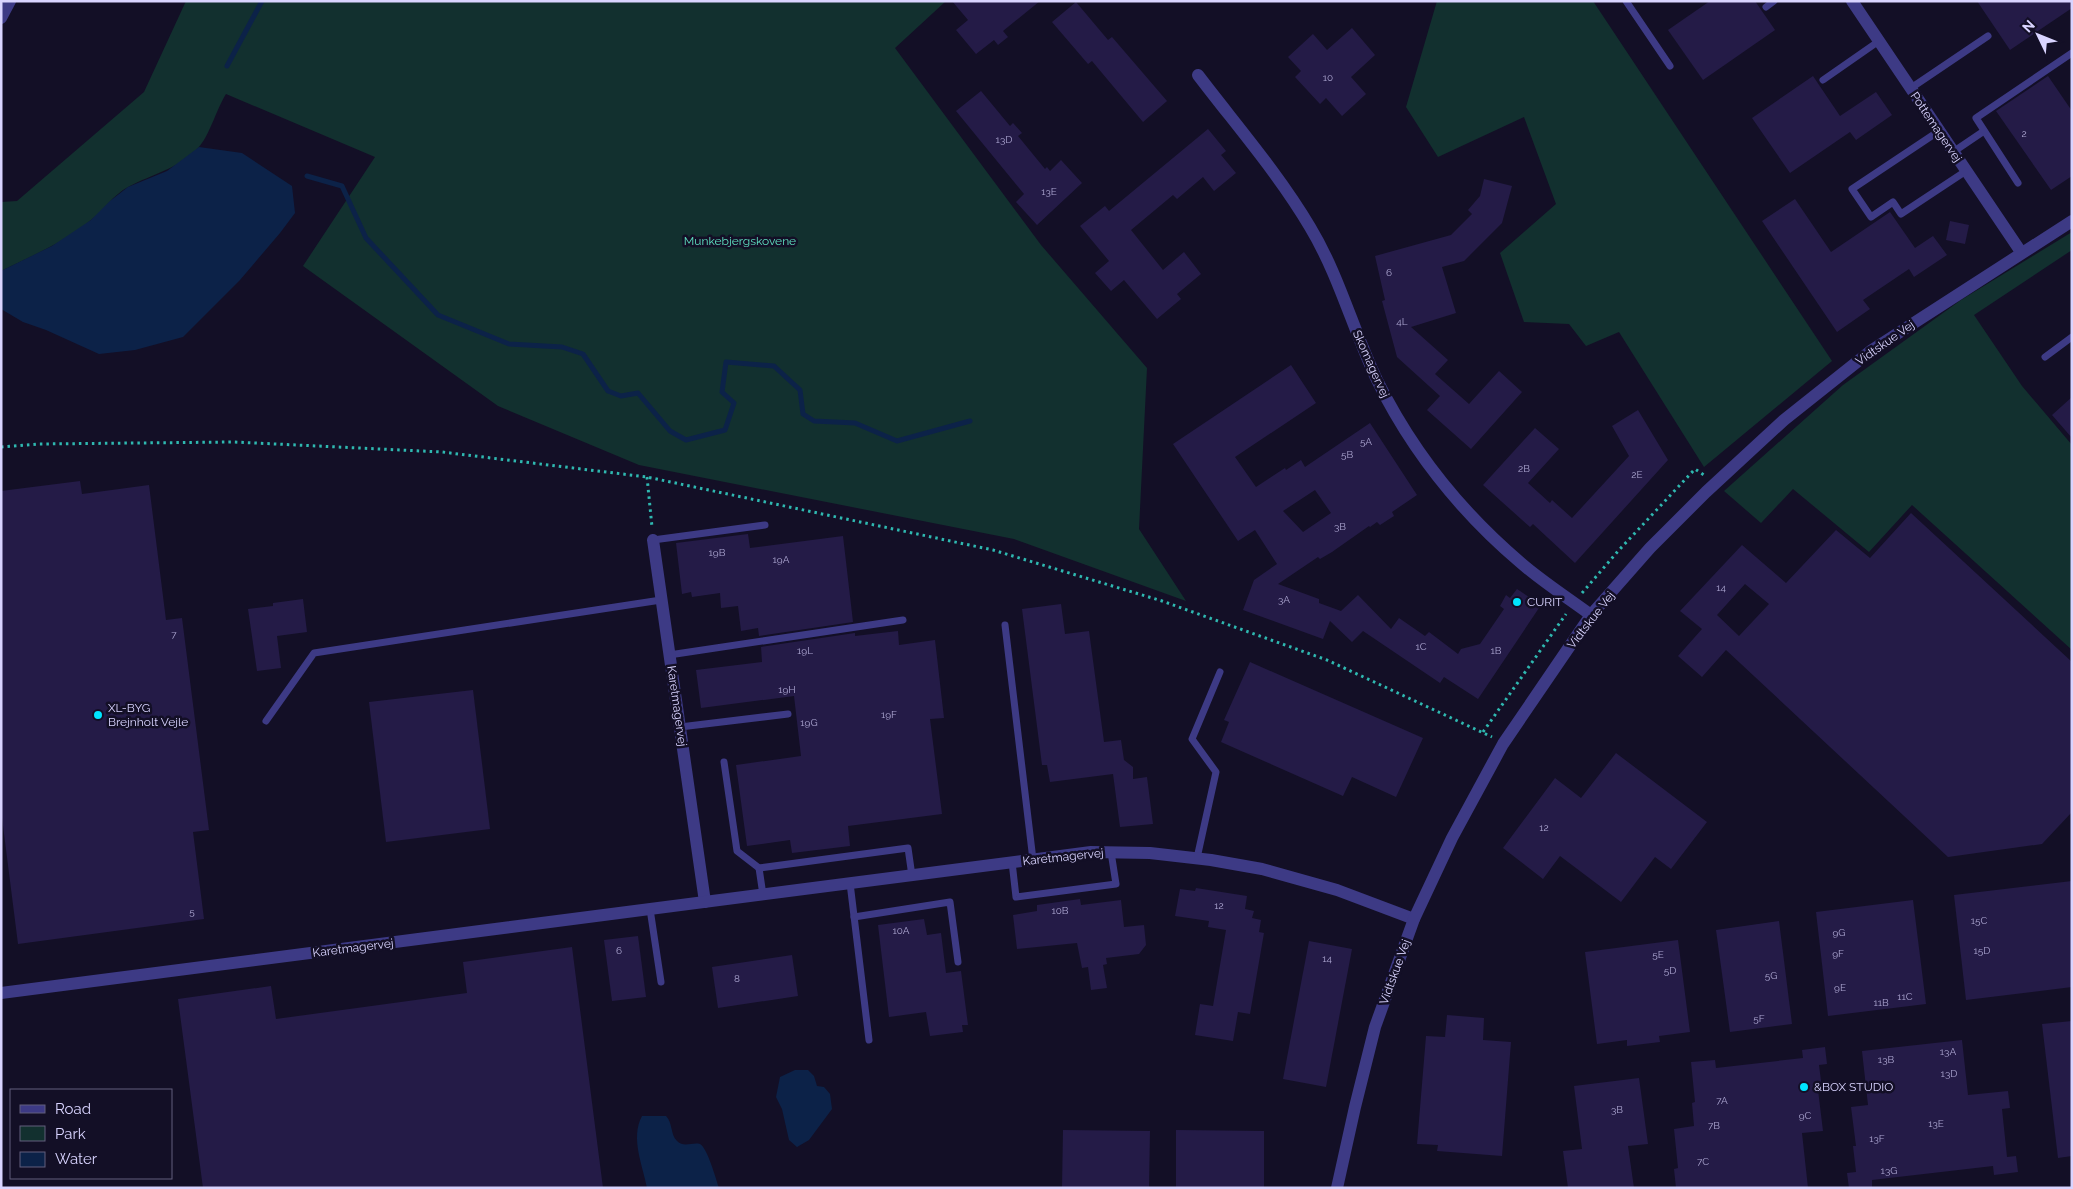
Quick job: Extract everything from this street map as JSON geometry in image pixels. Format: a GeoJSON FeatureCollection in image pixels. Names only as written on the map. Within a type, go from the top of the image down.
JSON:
{"type":"FeatureCollection","features":[{"type":"Feature","properties":{"kind":"street"},"geometry":{"type":"LineString","coordinates":[[1,18],[10,1]]}},
{"type":"Feature","properties":{"kind":"street","name":"Pottemagervej"},"geometry":{"type":"LineString","coordinates":[[1852,1],[2021,252]]}},
{"type":"Feature","properties":{"kind":"street","name":"Skomagervej"},"geometry":{"type":"LineString","coordinates":[[1198,75],[1281,182],[1311,229],[1333,274],[1376,378],[1395,415],[1436,476],[1457,502],[1522,564],[1591,615]]}},
{"type":"Feature","properties":{"kind":"street","name":"Vidtskue Vej"},"geometry":{"type":"LineString","coordinates":[[1337,1188],[1375,1027],[1414,919],[1452,838],[1503,744],[1591,615],[1650,548],[1784,420],[1872,350],[2021,252],[2072,221]]}},
{"type":"Feature","properties":{"kind":"street","name":"Karetmagervej"},"geometry":{"type":"LineString","coordinates":[[653,540],[705,902]]}},
{"type":"Feature","properties":{"kind":"street","name":"Karetmagervej"},"geometry":{"type":"LineString","coordinates":[[1,993],[1091,852],[1150,853],[1196,858],[1262,869],[1337,890],[1414,919]]}},
{"type":"Feature","properties":{"kind":"lane"},"geometry":{"type":"LineString","coordinates":[[1626,1],[1670,66]]}},
{"type":"Feature","properties":{"kind":"lane"},"geometry":{"type":"LineString","coordinates":[[1766,7],[1774,1]]}},
{"type":"Feature","properties":{"kind":"lane"},"geometry":{"type":"LineString","coordinates":[[1910,88],[1988,36]]}},
{"type":"Feature","properties":{"kind":"lane"},"geometry":{"type":"LineString","coordinates":[[1823,80],[1879,41]]}},
{"type":"Feature","properties":{"kind":"lane"},"geometry":{"type":"LineString","coordinates":[[2018,183],[1976,118],[2072,53]]}},
{"type":"Feature","properties":{"kind":"lane"},"geometry":{"type":"LineString","coordinates":[[1939,131],[1852,189],[1866,210],[1871,217],[1894,202],[1901,214],[1966,171]]}},
{"type":"Feature","properties":{"kind":"lane"},"geometry":{"type":"LineString","coordinates":[[1953,152],[1984,131]]}},
{"type":"Feature","properties":{"kind":"lane"},"geometry":{"type":"LineString","coordinates":[[2045,357],[2072,337]]}},
{"type":"Feature","properties":{"kind":"lane"},"geometry":{"type":"LineString","coordinates":[[653,540],[765,525]]}},
{"type":"Feature","properties":{"kind":"lane"},"geometry":{"type":"LineString","coordinates":[[266,720],[314,653],[661,600]]}},
{"type":"Feature","properties":{"kind":"lane"},"geometry":{"type":"LineString","coordinates":[[669,655],[903,620]]}},
{"type":"Feature","properties":{"kind":"lane"},"geometry":{"type":"LineString","coordinates":[[1005,625],[1033,860]]}},
{"type":"Feature","properties":{"kind":"lane"},"geometry":{"type":"LineString","coordinates":[[1196,858],[1216,772],[1192,738],[1220,672]]}},
{"type":"Feature","properties":{"kind":"lane"},"geometry":{"type":"LineString","coordinates":[[680,727],[788,714]]}},
{"type":"Feature","properties":{"kind":"lane"},"geometry":{"type":"LineString","coordinates":[[724,762],[737,852],[759,868],[908,848],[912,876]]}},
{"type":"Feature","properties":{"kind":"lane"},"geometry":{"type":"LineString","coordinates":[[1012,862],[1016,897],[1116,884],[1112,852]]}},
{"type":"Feature","properties":{"kind":"lane"},"geometry":{"type":"LineString","coordinates":[[759,868],[762,895]]}},
{"type":"Feature","properties":{"kind":"lane"},"geometry":{"type":"LineString","coordinates":[[850,883],[869,1040]]}},
{"type":"Feature","properties":{"kind":"lane"},"geometry":{"type":"LineString","coordinates":[[854,917],[950,902],[958,962]]}},
{"type":"Feature","properties":{"kind":"lane"},"geometry":{"type":"LineString","coordinates":[[650,909],[661,982]]}},
{"type":"Feature","properties":{"kind":"path"},"geometry":{"type":"LineString","coordinates":[[647,477],[653,540]]}},
{"type":"Feature","properties":{"kind":"green space","name":"Munkebjergskovene"},"geometry":{"type":"Polygon","coordinates":[[[186,1],[946,1],[895,48],[1041,245],[1147,368],[1139,529],[1186,601],[1014,539],[639,465],[498,406],[303,266],[375,157],[226,94],[206,137],[190,155],[173,166],[123,190],[96,216],[70,235],[1,271],[1,202],[17,201],[144,92],[186,1]]]}},
{"type":"Feature","properties":{"kind":"green space"},"geometry":{"type":"Polygon","coordinates":[[[1437,1],[1593,1],[1832,361],[1704,467],[1619,332],[1586,346],[1569,324],[1524,322],[1500,253],[1556,204],[1524,117],[1438,157],[1406,107],[1437,1]]]}},
{"type":"Feature","properties":{"kind":"green space"},"geometry":{"type":"Polygon","coordinates":[[[2072,232],[2072,250],[1974,315],[2022,386],[2072,445],[2072,650],[1912,505],[1869,552],[1793,489],[1761,523],[1724,491],[1843,385],[1961,300],[2072,232]]]}},
{"type":"Feature","properties":{"kind":"water"},"geometry":{"type":"Polygon","coordinates":[[[199,147],[242,153],[292,186],[295,213],[240,280],[183,337],[135,350],[99,354],[46,330],[23,322],[1,309],[1,271],[52,246],[91,220],[110,201],[128,187],[167,171],[199,147]]]}},
{"type":"Feature","properties":{"kind":"water"},"geometry":{"type":"Polygon","coordinates":[[[795,1070],[808,1070],[814,1076],[817,1086],[824,1087],[830,1094],[832,1109],[809,1140],[797,1147],[789,1140],[782,1109],[776,1097],[780,1077],[795,1070]]]}},
{"type":"Feature","properties":{"kind":"water"},"geometry":{"type":"Polygon","coordinates":[[[642,1116],[666,1116],[677,1141],[682,1144],[700,1144],[703,1146],[719,1188],[647,1188],[637,1143],[637,1133],[642,1116]]]}},
{"type":"Feature","properties":{"kind":"building"},"geometry":{"type":"Polygon","coordinates":[[[952,1],[1040,1],[1003,31],[1008,37],[998,45],[994,40],[976,54],[956,30],[968,20],[952,1]]]}},
{"type":"Feature","properties":{"kind":"building"},"geometry":{"type":"Polygon","coordinates":[[[1710,1],[1755,1],[1775,30],[1703,80],[1668,30],[1710,1]]]}},
{"type":"Feature","properties":{"kind":"building"},"geometry":{"type":"Polygon","coordinates":[[[1977,1],[2072,1],[2072,8],[2010,50],[1977,1]]]}},
{"type":"Feature","properties":{"kind":"building"},"geometry":{"type":"Polygon","coordinates":[[[1076,2],[1108,40],[1112,37],[1167,101],[1143,122],[1092,61],[1088,64],[1052,22],[1076,2]]]}},
{"type":"Feature","properties":{"kind":"building"},"geometry":{"type":"Polygon","coordinates":[[[1352,28],[1375,55],[1351,77],[1366,94],[1342,116],[1326,98],[1320,104],[1295,77],[1301,71],[1288,57],[1313,34],[1327,50],[1352,28]]]}},
{"type":"Feature","properties":{"kind":"building"},"geometry":{"type":"Polygon","coordinates":[[[1813,76],[1840,116],[1876,92],[1892,115],[1856,140],[1850,132],[1790,173],[1752,118],[1813,76]]]}},
{"type":"Feature","properties":{"kind":"building"},"geometry":{"type":"Polygon","coordinates":[[[2048,76],[2072,111],[2072,176],[2051,190],[1996,111],[2048,76]]]}},
{"type":"Feature","properties":{"kind":"building"},"geometry":{"type":"Polygon","coordinates":[[[981,91],[1010,126],[1013,123],[1022,133],[1018,136],[1045,169],[1047,167],[1050,171],[1061,160],[1082,183],[1037,225],[1016,202],[1024,194],[956,111],[981,91]]]}},
{"type":"Feature","properties":{"kind":"building"},"geometry":{"type":"Polygon","coordinates":[[[1208,129],[1226,151],[1221,155],[1236,173],[1214,191],[1203,177],[1177,199],[1173,195],[1131,230],[1163,270],[1184,252],[1201,274],[1177,294],[1181,299],[1157,319],[1124,280],[1111,291],[1095,273],[1109,261],[1080,226],[1105,206],[1109,211],[1208,129]]]}},
{"type":"Feature","properties":{"kind":"building"},"geometry":{"type":"Polygon","coordinates":[[[1484,179],[1512,186],[1502,223],[1464,261],[1442,267],[1456,313],[1411,327],[1448,360],[1435,374],[1469,404],[1499,371],[1522,392],[1471,449],[1427,410],[1440,396],[1397,357],[1382,301],[1385,300],[1375,256],[1451,235],[1472,214],[1468,210],[1480,196],[1484,179]]]}},
{"type":"Feature","properties":{"kind":"building"},"geometry":{"type":"Polygon","coordinates":[[[1795,199],[1831,252],[1890,212],[1915,248],[1933,236],[1947,255],[1914,277],[1909,269],[1863,300],[1870,309],[1837,332],[1762,221],[1795,199]]]}},
{"type":"Feature","properties":{"kind":"building"},"geometry":{"type":"Polygon","coordinates":[[[1950,221],[1969,225],[1965,244],[1946,240],[1950,221]]]}},
{"type":"Feature","properties":{"kind":"building"},"geometry":{"type":"Polygon","coordinates":[[[1291,365],[1316,403],[1235,457],[1256,487],[1301,460],[1305,467],[1370,423],[1417,495],[1392,512],[1394,516],[1380,525],[1377,522],[1369,526],[1332,552],[1320,559],[1318,557],[1278,584],[1319,599],[1319,603],[1341,611],[1358,595],[1391,629],[1399,618],[1425,636],[1429,632],[1458,654],[1461,649],[1480,644],[1504,609],[1500,606],[1506,595],[1510,598],[1517,589],[1541,605],[1478,699],[1444,677],[1440,683],[1363,631],[1352,642],[1330,621],[1323,639],[1243,610],[1254,580],[1277,564],[1255,530],[1238,541],[1173,444],[1291,365]],[[1315,490],[1283,511],[1303,532],[1331,513],[1315,490]]]}},
{"type":"Feature","properties":{"kind":"building"},"geometry":{"type":"Polygon","coordinates":[[[2072,397],[2072,438],[2052,415],[2072,397]]]}},
{"type":"Feature","properties":{"kind":"building"},"geometry":{"type":"Polygon","coordinates":[[[1638,410],[1668,460],[1575,563],[1533,524],[1530,527],[1483,485],[1535,428],[1559,449],[1528,483],[1550,503],[1552,500],[1572,518],[1629,456],[1612,426],[1638,410]]]}},
{"type":"Feature","properties":{"kind":"building","name":"XL-BYG Brejnholt Vejle"},"geometry":{"type":"Polygon","coordinates":[[[80,481],[82,494],[149,485],[166,620],[182,618],[209,830],[193,832],[204,919],[18,944],[1,810],[1,491],[80,481]]]}},
{"type":"Feature","properties":{"kind":"building"},"geometry":{"type":"Polygon","coordinates":[[[1911,513],[2072,662],[2072,812],[2042,844],[1948,857],[1726,650],[1702,677],[1678,656],[1702,629],[1680,611],[1742,545],[1786,583],[1836,530],[1870,558],[1911,513]],[[1745,584],[1717,615],[1739,636],[1769,604],[1745,584]]]}},
{"type":"Feature","properties":{"kind":"building"},"geometry":{"type":"Polygon","coordinates":[[[748,534],[750,548],[843,536],[853,622],[759,636],[758,628],[741,631],[738,606],[721,608],[720,593],[692,597],[691,592],[682,594],[676,543],[748,534]]]}},
{"type":"Feature","properties":{"kind":"building"},"geometry":{"type":"Polygon","coordinates":[[[303,599],[307,632],[277,636],[281,668],[257,671],[248,609],[273,606],[273,603],[303,599]]]}},
{"type":"Feature","properties":{"kind":"building"},"geometry":{"type":"Polygon","coordinates":[[[1061,604],[1065,634],[1089,631],[1104,742],[1121,740],[1124,760],[1133,767],[1133,779],[1147,777],[1153,824],[1120,827],[1113,774],[1050,782],[1047,765],[1042,765],[1022,609],[1061,604]]]}},
{"type":"Feature","properties":{"kind":"building"},"geometry":{"type":"Polygon","coordinates":[[[898,631],[899,645],[935,640],[944,718],[930,719],[942,814],[848,826],[850,846],[792,853],[790,840],[747,846],[736,765],[801,756],[794,696],[701,708],[696,670],[762,662],[761,647],[855,633],[855,636],[898,631]]]}},
{"type":"Feature","properties":{"kind":"building"},"geometry":{"type":"Polygon","coordinates":[[[1250,662],[1423,738],[1396,797],[1352,777],[1343,796],[1221,742],[1229,722],[1224,720],[1250,662]]]}},
{"type":"Feature","properties":{"kind":"building"},"geometry":{"type":"Polygon","coordinates":[[[473,690],[490,829],[386,842],[369,702],[473,690]]]}},
{"type":"Feature","properties":{"kind":"building"},"geometry":{"type":"Polygon","coordinates":[[[1616,753],[1707,822],[1671,869],[1655,857],[1621,902],[1560,856],[1543,879],[1503,848],[1555,778],[1581,798],[1616,753]]]}},
{"type":"Feature","properties":{"kind":"building"},"geometry":{"type":"Polygon","coordinates":[[[2072,881],[2072,987],[1966,1000],[1954,895],[2072,881]]]}},
{"type":"Feature","properties":{"kind":"building"},"geometry":{"type":"Polygon","coordinates":[[[1196,888],[1247,896],[1245,909],[1254,911],[1252,918],[1261,920],[1259,932],[1264,933],[1250,1014],[1238,1012],[1233,1041],[1195,1035],[1200,1004],[1213,1006],[1226,930],[1208,927],[1209,921],[1175,916],[1180,889],[1195,891],[1196,888]]]}},
{"type":"Feature","properties":{"kind":"building"},"geometry":{"type":"Polygon","coordinates":[[[1080,899],[1081,905],[1121,900],[1124,927],[1144,925],[1146,945],[1139,954],[1106,958],[1107,964],[1103,965],[1107,988],[1091,990],[1088,967],[1082,968],[1077,943],[1017,949],[1013,915],[1037,911],[1037,905],[1080,899]]]}},
{"type":"Feature","properties":{"kind":"building"},"geometry":{"type":"Polygon","coordinates":[[[1913,900],[1926,1004],[1828,1016],[1816,912],[1913,900]]]}},
{"type":"Feature","properties":{"kind":"building"},"geometry":{"type":"Polygon","coordinates":[[[924,919],[927,935],[941,933],[946,973],[961,971],[968,1025],[962,1025],[963,1032],[930,1036],[926,1012],[889,1017],[878,925],[924,919]]]}},
{"type":"Feature","properties":{"kind":"building"},"geometry":{"type":"Polygon","coordinates":[[[1779,921],[1792,1024],[1730,1032],[1716,930],[1779,921]]]}},
{"type":"Feature","properties":{"kind":"building"},"geometry":{"type":"Polygon","coordinates":[[[638,936],[646,997],[612,1001],[604,940],[638,936]]]}},
{"type":"Feature","properties":{"kind":"building"},"geometry":{"type":"Polygon","coordinates":[[[1678,940],[1690,1032],[1659,1036],[1660,1042],[1627,1046],[1627,1040],[1597,1044],[1585,952],[1678,940]]]}},
{"type":"Feature","properties":{"kind":"building"},"geometry":{"type":"Polygon","coordinates":[[[1309,941],[1352,949],[1326,1087],[1283,1079],[1309,941]]]}},
{"type":"Feature","properties":{"kind":"building"},"geometry":{"type":"Polygon","coordinates":[[[572,947],[603,1188],[203,1188],[178,999],[271,986],[276,1019],[467,993],[463,962],[572,947]]]}},
{"type":"Feature","properties":{"kind":"building"},"geometry":{"type":"Polygon","coordinates":[[[792,955],[798,996],[718,1008],[712,967],[792,955]]]}},
{"type":"Feature","properties":{"kind":"building"},"geometry":{"type":"Polygon","coordinates":[[[1447,1015],[1484,1018],[1483,1040],[1511,1042],[1502,1156],[1437,1151],[1438,1145],[1417,1144],[1426,1036],[1445,1037],[1447,1015]]]}},
{"type":"Feature","properties":{"kind":"building"},"geometry":{"type":"Polygon","coordinates":[[[2072,1021],[2072,1156],[2058,1158],[2042,1024],[2072,1021]]]}},
{"type":"Feature","properties":{"kind":"building"},"geometry":{"type":"Polygon","coordinates":[[[1962,1040],[1968,1095],[2008,1091],[2010,1108],[2002,1109],[2007,1157],[2016,1156],[2018,1172],[1994,1175],[1993,1166],[1872,1180],[1872,1188],[1849,1188],[1847,1173],[1856,1172],[1853,1146],[1856,1146],[1851,1107],[1868,1105],[1862,1051],[1962,1040]]]}},
{"type":"Feature","properties":{"kind":"building"},"geometry":{"type":"Polygon","coordinates":[[[1825,1047],[1827,1064],[1819,1065],[1822,1089],[1818,1090],[1823,1131],[1802,1133],[1808,1188],[1676,1188],[1674,1169],[1678,1168],[1674,1129],[1694,1126],[1692,1103],[1695,1102],[1691,1062],[1715,1060],[1716,1068],[1803,1058],[1802,1050],[1825,1047]]]}},
{"type":"Feature","properties":{"kind":"building"},"geometry":{"type":"Polygon","coordinates":[[[1639,1078],[1648,1144],[1628,1146],[1634,1188],[1568,1188],[1563,1151],[1582,1149],[1574,1086],[1639,1078]]]}},
{"type":"Feature","properties":{"kind":"building"},"geometry":{"type":"Polygon","coordinates":[[[1063,1130],[1150,1131],[1149,1188],[1062,1188],[1063,1130]]]}},
{"type":"Feature","properties":{"kind":"building"},"geometry":{"type":"Polygon","coordinates":[[[1176,1130],[1264,1131],[1264,1188],[1176,1188],[1176,1130]]]}},
{"type":"Feature","properties":{"kind":"waterway"},"geometry":{"type":"LineString","coordinates":[[227,66],[262,1]]}},
{"type":"Feature","properties":{"kind":"waterway"},"geometry":{"type":"LineString","coordinates":[[307,176],[342,186],[366,238],[438,315],[509,344],[562,347],[583,354],[608,391],[621,396],[638,393],[670,431],[686,440],[725,430],[734,403],[722,392],[726,362],[774,366],[800,390],[803,414],[814,421],[855,423],[897,441],[970,421]]}},
{"type":"Feature","properties":{"kind":"place","name":"CURIT"},"geometry":{"type":"Point","coordinates":[1517,602]}},
{"type":"Feature","properties":{"kind":"place","name":"XL-BYG Brejnholt Vejle"},"geometry":{"type":"Point","coordinates":[98,715]}},
{"type":"Feature","properties":{"kind":"place","name":"&BOX STUDIO"},"geometry":{"type":"Point","coordinates":[1804,1087]}}]}
